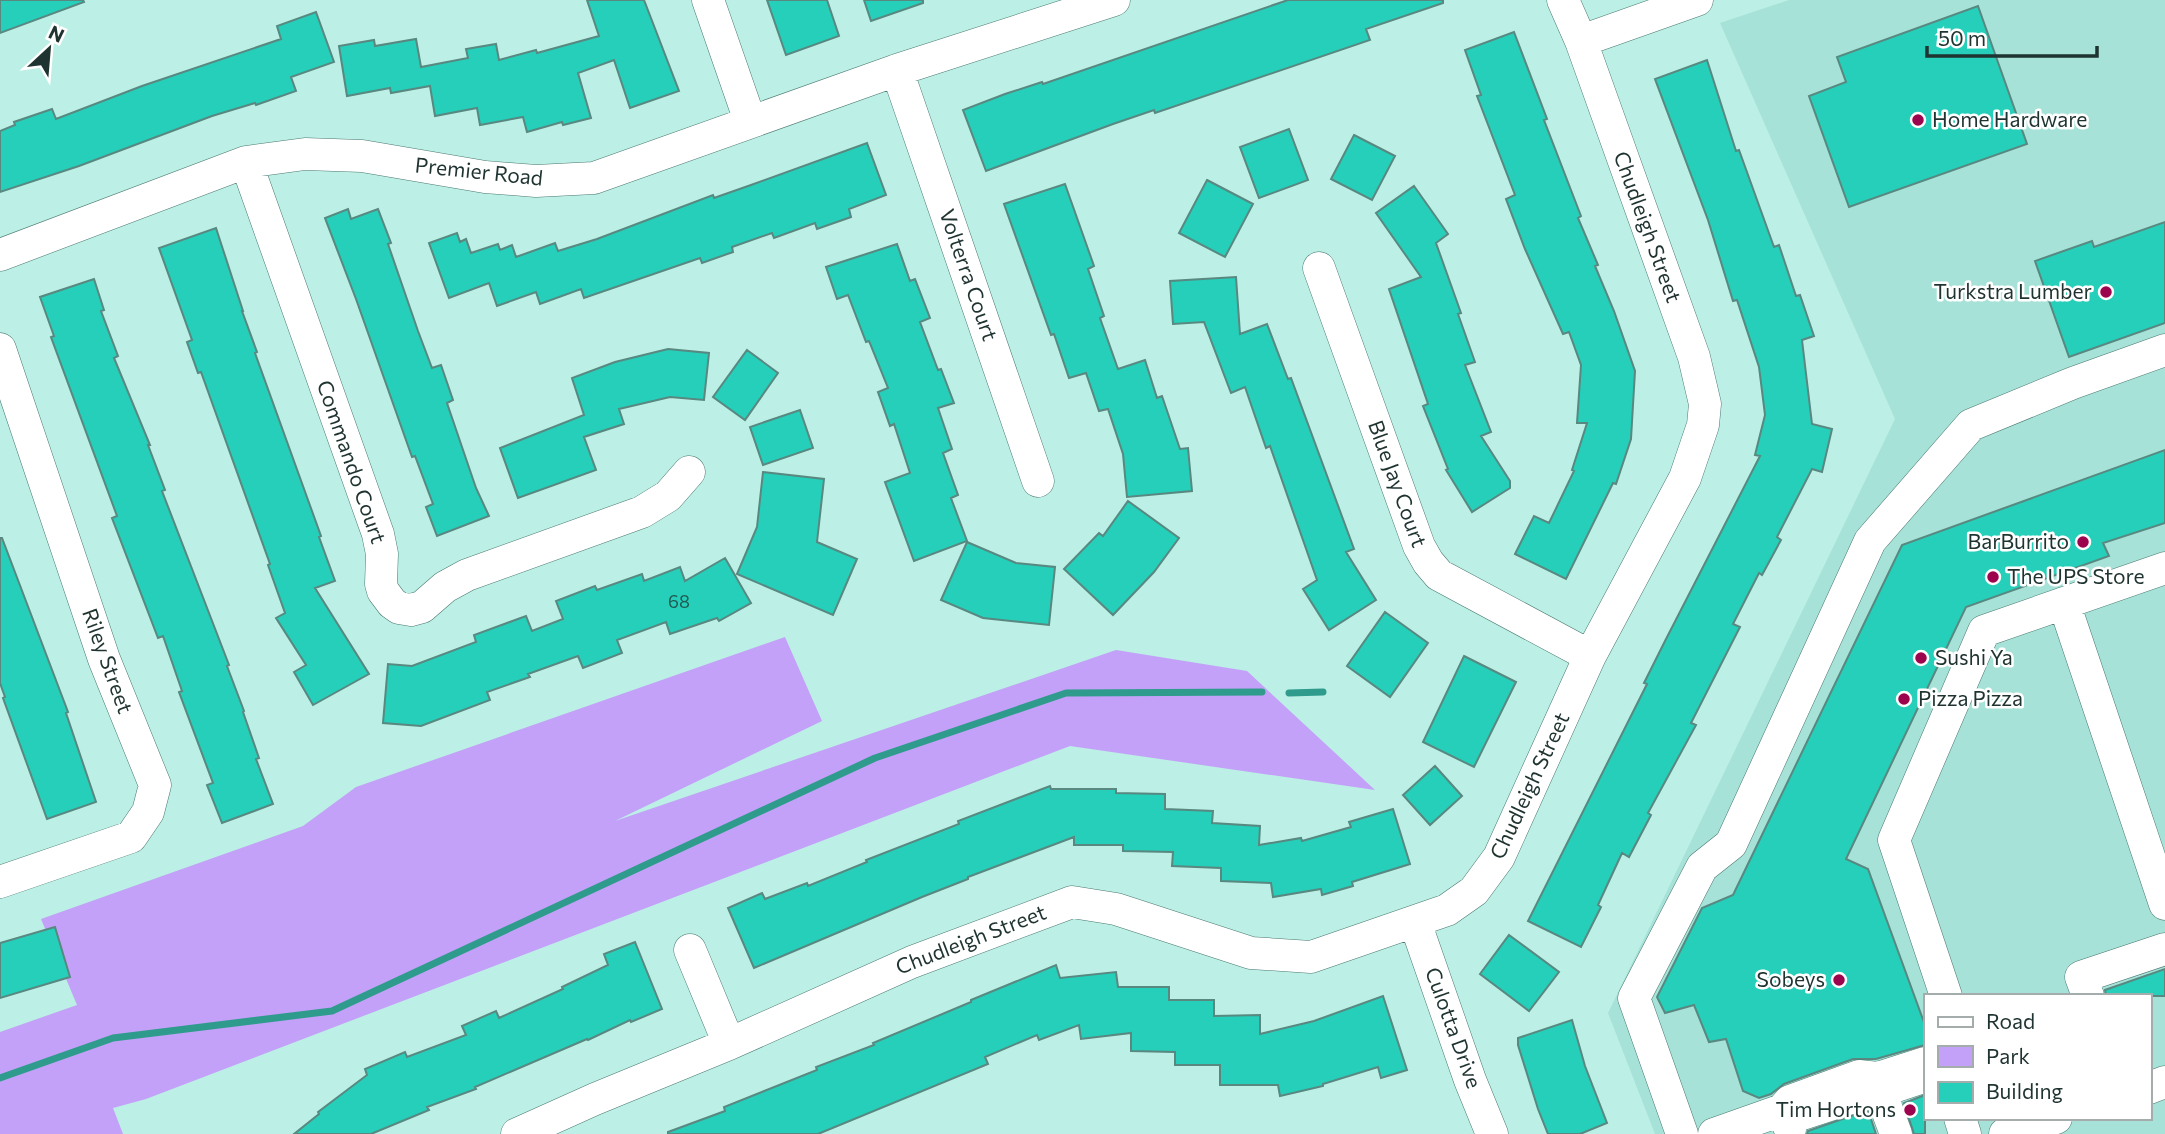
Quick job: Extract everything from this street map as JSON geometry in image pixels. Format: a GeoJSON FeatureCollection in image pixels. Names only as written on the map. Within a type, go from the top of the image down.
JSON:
{"type":"FeatureCollection","features":[{"type":"Feature","properties":{"kind":"street"},"geometry":{"type":"LineString","coordinates":[[708,0],[750,121]]}},
{"type":"Feature","properties":{"kind":"street","name":"Premier Road"},"geometry":{"type":"LineString","coordinates":[[0,255],[246,162],[305,154],[350,156],[485,177],[536,181],[594,178],[897,70],[1114,0]]}},
{"type":"Feature","properties":{"kind":"street","name":"Chudleigh Street"},"geometry":{"type":"LineString","coordinates":[[517,1134],[729,1044],[912,962],[1072,902],[1116,909],[1251,953],[1311,957],[1447,911],[1474,891],[1499,857],[1590,656],[1685,478],[1703,425],[1705,404],[1694,357],[1581,41],[1563,0]]}},
{"type":"Feature","properties":{"kind":"street"},"geometry":{"type":"LineString","coordinates":[[1581,41],[1697,0]]}},
{"type":"Feature","properties":{"kind":"street","name":"Volterra Court"},"geometry":{"type":"LineString","coordinates":[[897,70],[1038,481]]}},
{"type":"Feature","properties":{"kind":"street","name":"Commando Court"},"geometry":{"type":"LineString","coordinates":[[246,162],[375,527],[382,554],[381,584],[383,592],[392,603],[405,609],[417,609],[427,604],[445,587],[467,575],[642,512],[668,496],[690,472]]}},
{"type":"Feature","properties":{"kind":"street","name":"Blue Jay Court"},"geometry":{"type":"LineString","coordinates":[[1319,268],[1419,546],[1428,562],[1439,575],[1590,656]]}},
{"type":"Feature","properties":{"kind":"street","name":"Riley Street"},"geometry":{"type":"LineString","coordinates":[[0,349],[104,659],[155,785],[148,812],[131,837],[0,882]]}},
{"type":"Feature","properties":{"kind":"street"},"geometry":{"type":"LineString","coordinates":[[1682,1134],[1634,999],[1702,867],[1731,844],[1870,541],[1971,425],[2073,383],[2165,350]]}},
{"type":"Feature","properties":{"kind":"street"},"geometry":{"type":"LineString","coordinates":[[1945,994],[1894,840],[1984,631],[2165,568]]}},
{"type":"Feature","properties":{"kind":"street"},"geometry":{"type":"LineString","coordinates":[[2064,603],[2165,904]]}},
{"type":"Feature","properties":{"kind":"street","name":"Culotta Drive"},"geometry":{"type":"LineString","coordinates":[[1415,922],[1470,1080],[1492,1134]]}},
{"type":"Feature","properties":{"kind":"street"},"geometry":{"type":"LineString","coordinates":[[690,950],[729,1044]]}},
{"type":"Feature","properties":{"kind":"street"},"geometry":{"type":"LineString","coordinates":[[2087,994],[2081,977],[2163,955]]}},
{"type":"Feature","properties":{"kind":"street"},"geometry":{"type":"LineString","coordinates":[[1714,1134],[1787,1122],[1802,1114],[1857,1096],[1878,1078],[1924,1063]]}},
{"type":"Feature","properties":{"kind":"street"},"geometry":{"type":"LineString","coordinates":[[1896,1134],[1886,1107],[1885,1094],[1891,1088],[1924,1076]]}},
{"type":"Feature","properties":{"kind":"street"},"geometry":{"type":"LineString","coordinates":[[2005,1134],[2050,1120]]}},
{"type":"Feature","properties":{"kind":"shaded area"},"geometry":{"type":"Polygon","coordinates":[[[1789,0],[2165,0],[2165,1134],[1655,1134],[1608,1013],[1895,419],[1720,23],[1789,0]]]}},
{"type":"Feature","properties":{"kind":"green space"},"geometry":{"type":"Polygon","coordinates":[[[785,637],[822,721],[615,821],[1116,650],[1247,671],[1375,790],[1070,746],[146,1099],[113,1108],[123,1134],[0,1134],[0,1032],[77,1005],[41,919],[303,826],[356,787],[785,637]]]}},
{"type":"Feature","properties":{"kind":"building"},"geometry":{"type":"Polygon","coordinates":[[[0,0],[83,0],[84,2],[0,33],[0,0]]]}},
{"type":"Feature","properties":{"kind":"building"},"geometry":{"type":"Polygon","coordinates":[[[587,0],[644,0],[679,91],[630,108],[614,60],[578,73],[591,118],[563,125],[562,122],[527,132],[523,117],[480,125],[477,108],[435,116],[430,86],[391,93],[390,88],[347,96],[339,46],[374,40],[375,46],[416,39],[421,67],[468,58],[466,49],[496,44],[499,60],[536,50],[537,53],[599,36],[587,0]]]}},
{"type":"Feature","properties":{"kind":"building"},"geometry":{"type":"Polygon","coordinates":[[[767,0],[827,0],[839,36],[786,55],[767,0]]]}},
{"type":"Feature","properties":{"kind":"building"},"geometry":{"type":"Polygon","coordinates":[[[864,0],[923,0],[923,3],[871,21],[864,0]]]}},
{"type":"Feature","properties":{"kind":"building"},"geometry":{"type":"Polygon","coordinates":[[[1288,0],[1443,0],[1443,3],[1366,29],[1370,40],[1155,113],[1154,110],[986,171],[963,110],[1288,0]]]}},
{"type":"Feature","properties":{"kind":"building","name":"Home Hardware"},"geometry":{"type":"Polygon","coordinates":[[[1978,6],[2027,144],[1849,207],[1809,96],[1846,82],[1837,57],[1978,6]]]}},
{"type":"Feature","properties":{"kind":"building"},"geometry":{"type":"Polygon","coordinates":[[[316,12],[334,62],[291,77],[296,91],[212,116],[79,166],[0,192],[0,131],[15,125],[14,122],[52,109],[56,119],[142,86],[281,39],[277,26],[316,12]]]}},
{"type":"Feature","properties":{"kind":"building"},"geometry":{"type":"Polygon","coordinates":[[[1514,32],[1581,216],[1578,218],[1598,265],[1595,266],[1635,371],[1631,439],[1616,484],[1613,483],[1566,579],[1515,554],[1534,516],[1549,523],[1574,471],[1572,470],[1587,423],[1577,423],[1581,365],[1569,332],[1563,334],[1506,199],[1515,195],[1477,96],[1481,95],[1465,50],[1514,32]]]}},
{"type":"Feature","properties":{"kind":"building"},"geometry":{"type":"Polygon","coordinates":[[[1707,60],[1736,151],[1739,150],[1774,247],[1779,245],[1796,296],[1800,295],[1814,336],[1802,340],[1812,424],[1832,429],[1822,472],[1812,469],[1777,537],[1781,540],[1762,575],[1759,573],[1733,624],[1740,627],[1691,723],[1696,725],[1648,813],[1651,815],[1629,857],[1622,853],[1598,905],[1601,907],[1581,947],[1528,921],[1647,684],[1644,683],[1760,456],[1755,455],[1765,415],[1759,367],[1655,79],[1707,60]]]}},
{"type":"Feature","properties":{"kind":"building"},"geometry":{"type":"Polygon","coordinates":[[[1289,129],[1308,180],[1259,198],[1240,147],[1289,129]]]}},
{"type":"Feature","properties":{"kind":"building"},"geometry":{"type":"Polygon","coordinates":[[[1354,135],[1395,156],[1372,200],[1331,179],[1354,135]]]}},
{"type":"Feature","properties":{"kind":"building"},"geometry":{"type":"Polygon","coordinates":[[[867,143],[886,195],[849,209],[851,217],[817,229],[815,223],[774,238],[772,233],[732,247],[733,252],[702,263],[700,258],[584,298],[581,289],[540,304],[536,292],[497,306],[489,283],[449,298],[429,243],[457,233],[460,242],[466,239],[471,253],[498,244],[500,250],[512,245],[516,257],[555,243],[558,251],[867,143]]]}},
{"type":"Feature","properties":{"kind":"building"},"geometry":{"type":"Polygon","coordinates":[[[1207,180],[1253,204],[1225,257],[1179,233],[1207,180]]]}},
{"type":"Feature","properties":{"kind":"building"},"geometry":{"type":"Polygon","coordinates":[[[1065,184],[1094,266],[1088,269],[1104,316],[1100,318],[1118,369],[1145,360],[1157,398],[1162,396],[1180,449],[1188,448],[1192,491],[1127,497],[1123,454],[1108,409],[1099,411],[1086,373],[1069,378],[1054,334],[1051,335],[1004,204],[1065,184]]]}},
{"type":"Feature","properties":{"kind":"building"},"geometry":{"type":"Polygon","coordinates":[[[1414,186],[1448,234],[1436,243],[1475,362],[1465,365],[1491,432],[1481,436],[1510,481],[1510,488],[1472,512],[1446,470],[1448,469],[1423,406],[1428,404],[1389,289],[1421,277],[1376,213],[1414,186]]]}},
{"type":"Feature","properties":{"kind":"building"},"geometry":{"type":"Polygon","coordinates":[[[348,209],[351,219],[378,209],[432,368],[441,365],[453,400],[447,403],[476,488],[489,516],[437,536],[426,507],[433,504],[415,456],[412,457],[325,218],[348,209]]]}},
{"type":"Feature","properties":{"kind":"building","name":"Turkstra Lumber"},"geometry":{"type":"Polygon","coordinates":[[[2165,222],[2165,323],[2069,357],[2035,261],[2092,241],[2094,247],[2165,222]]]}},
{"type":"Feature","properties":{"kind":"building"},"geometry":{"type":"Polygon","coordinates":[[[216,228],[257,352],[255,353],[335,581],[315,588],[369,674],[313,705],[294,672],[306,665],[276,618],[285,613],[268,565],[270,564],[201,372],[198,373],[187,342],[192,340],[159,248],[216,228]]]}},
{"type":"Feature","properties":{"kind":"building"},"geometry":{"type":"Polygon","coordinates":[[[897,244],[910,281],[915,279],[930,318],[920,322],[954,403],[938,408],[952,449],[943,453],[958,495],[951,498],[967,541],[914,561],[885,482],[910,473],[894,424],[890,426],[878,392],[888,388],[848,295],[837,299],[826,267],[897,244]]]}},
{"type":"Feature","properties":{"kind":"building"},"geometry":{"type":"Polygon","coordinates":[[[1236,277],[1240,334],[1267,324],[1288,379],[1291,378],[1354,549],[1346,552],[1376,600],[1329,630],[1303,589],[1317,580],[1270,446],[1266,448],[1245,387],[1231,393],[1204,322],[1173,324],[1170,281],[1236,277]]]}},
{"type":"Feature","properties":{"kind":"building"},"geometry":{"type":"Polygon","coordinates":[[[94,279],[104,310],[101,311],[118,356],[114,358],[150,445],[165,490],[162,491],[229,665],[227,666],[259,758],[256,759],[273,804],[222,823],[207,785],[213,783],[179,692],[182,691],[163,636],[158,638],[112,518],[117,516],[51,337],[54,336],[40,297],[94,279]]]}},
{"type":"Feature","properties":{"kind":"building"},"geometry":{"type":"Polygon","coordinates":[[[668,349],[709,353],[704,400],[670,397],[619,409],[624,424],[584,437],[596,470],[518,498],[500,448],[584,415],[572,378],[615,362],[668,349]]]}},
{"type":"Feature","properties":{"kind":"building"},"geometry":{"type":"Polygon","coordinates":[[[747,350],[778,373],[745,420],[713,397],[747,350]]]}},
{"type":"Feature","properties":{"kind":"building"},"geometry":{"type":"Polygon","coordinates":[[[800,410],[813,448],[763,465],[750,427],[800,410]]]}},
{"type":"Feature","properties":{"kind":"building"},"geometry":{"type":"Polygon","coordinates":[[[2165,450],[2165,523],[2103,543],[2109,556],[1966,607],[1846,859],[1868,869],[1924,1022],[1924,1045],[1876,1059],[1853,1059],[1784,1084],[1771,1094],[1759,1098],[1743,1091],[1726,1039],[1709,1042],[1694,1005],[1665,1013],[1657,997],[1702,908],[1733,895],[1902,545],[2165,450]]]}},
{"type":"Feature","properties":{"kind":"building"},"geometry":{"type":"Polygon","coordinates":[[[763,472],[824,479],[817,542],[857,559],[833,615],[737,574],[757,527],[763,472]]]}},
{"type":"Feature","properties":{"kind":"building"},"geometry":{"type":"Polygon","coordinates":[[[1128,501],[1179,538],[1154,572],[1113,615],[1064,569],[1099,533],[1103,536],[1128,501]]]}},
{"type":"Feature","properties":{"kind":"building"},"geometry":{"type":"Polygon","coordinates":[[[0,538],[68,712],[66,713],[96,802],[47,819],[0,683],[0,538]]]}},
{"type":"Feature","properties":{"kind":"building"},"geometry":{"type":"Polygon","coordinates":[[[967,542],[1016,563],[1055,567],[1049,625],[983,618],[941,600],[967,542]]]}},
{"type":"Feature","properties":{"kind":"building"},"geometry":{"type":"Polygon","coordinates":[[[725,558],[751,603],[719,621],[717,618],[670,634],[666,622],[617,640],[622,653],[583,668],[578,656],[528,674],[530,677],[487,692],[490,700],[421,726],[383,723],[388,664],[412,666],[476,642],[474,635],[526,616],[532,631],[563,619],[556,601],[595,586],[597,590],[642,574],[644,581],[680,567],[685,581],[725,558]]]}},
{"type":"Feature","properties":{"kind":"building"},"geometry":{"type":"Polygon","coordinates":[[[1385,612],[1428,643],[1390,697],[1347,666],[1385,612]]]}},
{"type":"Feature","properties":{"kind":"building"},"geometry":{"type":"Polygon","coordinates":[[[1464,656],[1516,682],[1474,767],[1423,742],[1464,656]]]}},
{"type":"Feature","properties":{"kind":"building"},"geometry":{"type":"Polygon","coordinates":[[[1435,766],[1462,796],[1430,825],[1403,795],[1435,766]]]}},
{"type":"Feature","properties":{"kind":"building"},"geometry":{"type":"Polygon","coordinates":[[[1050,786],[1051,789],[1116,789],[1116,793],[1165,794],[1165,809],[1213,811],[1212,823],[1260,826],[1259,845],[1301,838],[1302,841],[1351,827],[1349,822],[1393,809],[1410,864],[1352,882],[1353,886],[1322,895],[1321,889],[1273,897],[1271,883],[1221,881],[1221,868],[1172,866],[1173,852],[1123,851],[1123,845],[1074,845],[1074,837],[968,877],[754,968],[728,908],[762,893],[765,899],[807,883],[808,886],[959,824],[958,821],[1050,786]]]}},
{"type":"Feature","properties":{"kind":"building"},"geometry":{"type":"Polygon","coordinates":[[[55,927],[70,977],[0,998],[0,943],[55,927]]]}},
{"type":"Feature","properties":{"kind":"building"},"geometry":{"type":"Polygon","coordinates":[[[1509,935],[1559,972],[1529,1011],[1480,974],[1509,935]]]}},
{"type":"Feature","properties":{"kind":"building"},"geometry":{"type":"Polygon","coordinates":[[[635,942],[662,1009],[631,1022],[630,1020],[475,1087],[476,1089],[427,1107],[429,1110],[371,1134],[294,1134],[367,1075],[365,1069],[405,1052],[407,1057],[466,1035],[462,1026],[496,1011],[499,1018],[563,989],[562,987],[608,965],[604,954],[635,942]]]}},
{"type":"Feature","properties":{"kind":"building"},"geometry":{"type":"Polygon","coordinates":[[[1056,965],[1060,978],[1116,972],[1118,987],[1169,987],[1169,1000],[1214,1000],[1214,1016],[1260,1015],[1260,1034],[1314,1021],[1383,996],[1407,1070],[1381,1078],[1378,1067],[1323,1086],[1280,1096],[1278,1085],[1220,1085],[1220,1065],[1175,1065],[1175,1052],[1131,1051],[1131,1033],[1081,1039],[1079,1025],[1039,1040],[1037,1035],[985,1057],[988,1064],[818,1134],[668,1134],[725,1111],[724,1107],[817,1070],[816,1067],[874,1045],[873,1043],[1056,965]]]}},
{"type":"Feature","properties":{"kind":"building"},"geometry":{"type":"Polygon","coordinates":[[[2165,969],[2165,996],[2106,994],[2105,990],[2165,969]]]}},
{"type":"Feature","properties":{"kind":"building"},"geometry":{"type":"Polygon","coordinates":[[[1572,1020],[1585,1066],[1607,1123],[1580,1134],[1548,1134],[1518,1038],[1572,1020]]]}},
{"type":"Feature","properties":{"kind":"building"},"geometry":{"type":"Polygon","coordinates":[[[1924,1095],[1925,1134],[1914,1134],[1904,1103],[1924,1095]]]}},
{"type":"Feature","properties":{"kind":"building"},"geometry":{"type":"Polygon","coordinates":[[[1868,1110],[1876,1134],[1807,1134],[1808,1131],[1868,1110]]]}},
{"type":"Feature","properties":{"kind":"waterway"},"geometry":{"type":"LineString","coordinates":[[0,1078],[113,1038],[332,1011],[875,758],[1066,693],[1262,692]]}},
{"type":"Feature","properties":{"kind":"waterway"},"geometry":{"type":"LineString","coordinates":[[1289,693],[1323,692]]}},
{"type":"Feature","properties":{"kind":"place","name":"Home Hardware"},"geometry":{"type":"Point","coordinates":[1918,120]}},
{"type":"Feature","properties":{"kind":"place","name":"Turkstra Lumber"},"geometry":{"type":"Point","coordinates":[2106,292]}},
{"type":"Feature","properties":{"kind":"place","name":"BarBurrito"},"geometry":{"type":"Point","coordinates":[2083,542]}},
{"type":"Feature","properties":{"kind":"place","name":"The UPS Store"},"geometry":{"type":"Point","coordinates":[1993,577]}},
{"type":"Feature","properties":{"kind":"place","name":"Sushi Ya"},"geometry":{"type":"Point","coordinates":[1921,658]}},
{"type":"Feature","properties":{"kind":"place","name":"Pizza Pizza"},"geometry":{"type":"Point","coordinates":[1904,699]}},
{"type":"Feature","properties":{"kind":"place","name":"Sobeys"},"geometry":{"type":"Point","coordinates":[1839,980]}},
{"type":"Feature","properties":{"kind":"place","name":"Tim Hortons"},"geometry":{"type":"Point","coordinates":[1910,1110]}}]}
